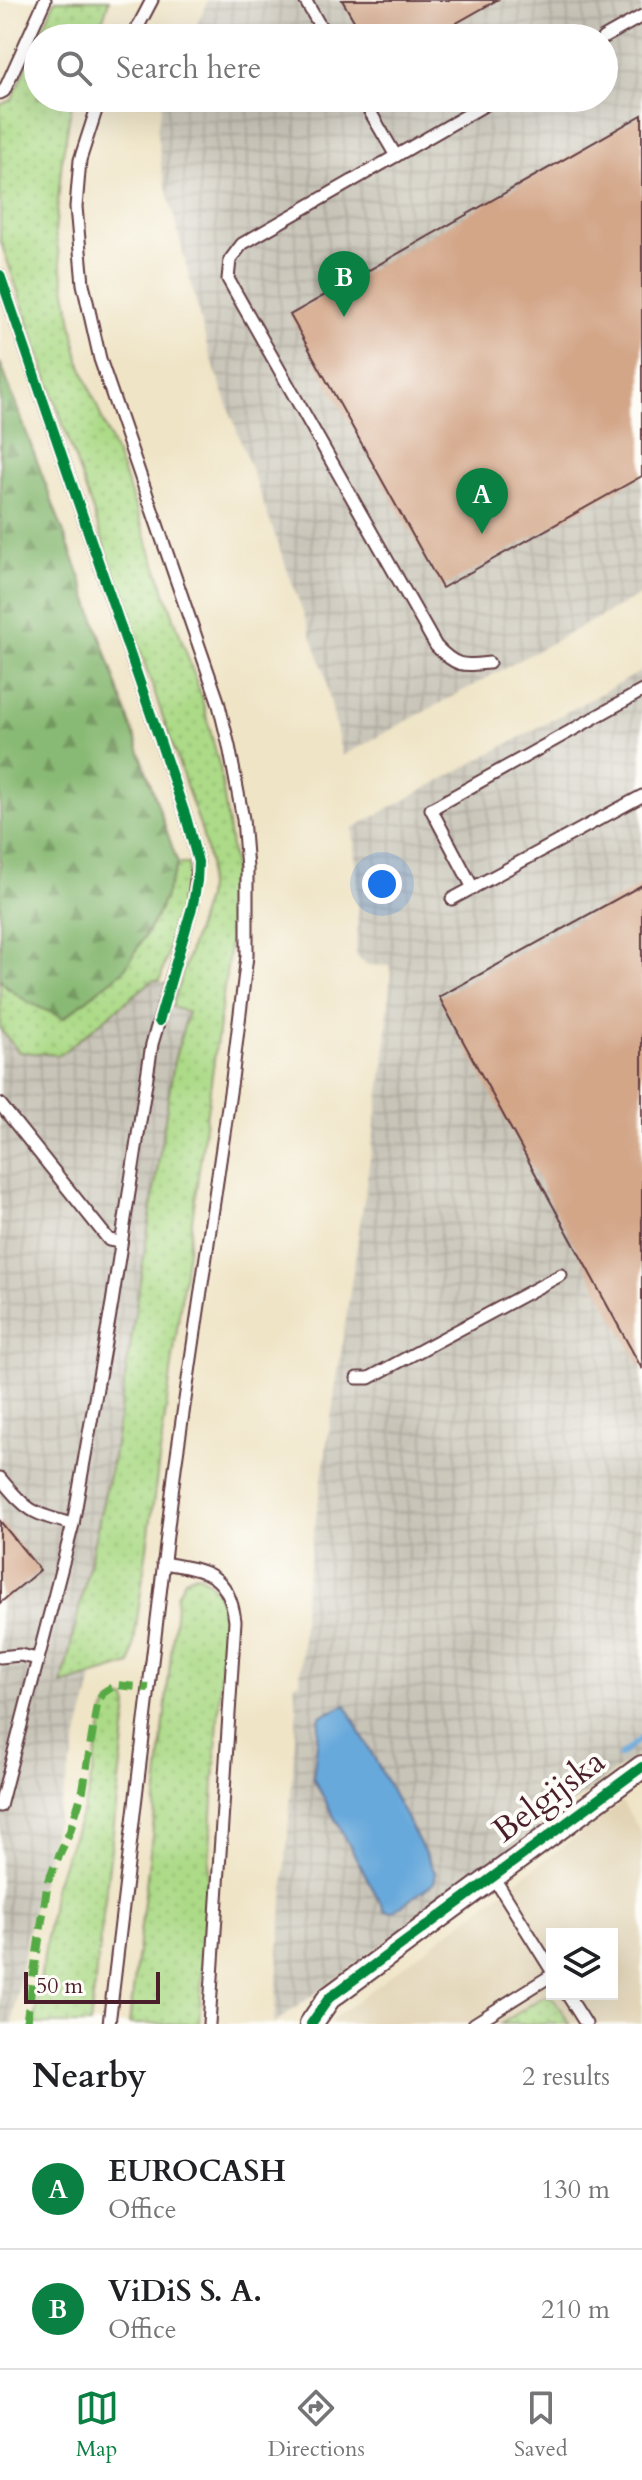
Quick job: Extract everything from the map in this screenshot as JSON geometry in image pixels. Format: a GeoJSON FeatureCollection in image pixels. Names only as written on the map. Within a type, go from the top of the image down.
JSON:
{"type":"FeatureCollection","features":[{"type":"Feature","properties":{"kind":"street","name":"Belgijska"},"geometry":{"type":"LineString","coordinates":[[311,2024],[329,1998],[642,1767]]}},
{"type":"Feature","properties":{"kind":"lane"},"geometry":{"type":"LineString","coordinates":[[34,24],[45,0]]}},
{"type":"Feature","properties":{"kind":"lane"},"geometry":{"type":"LineString","coordinates":[[139,24],[152,0]]}},
{"type":"Feature","properties":{"kind":"lane"},"geometry":{"type":"LineString","coordinates":[[305,0],[319,24]]}},
{"type":"Feature","properties":{"kind":"lane"},"geometry":{"type":"LineString","coordinates":[[618,30],[642,16]]}},
{"type":"Feature","properties":{"kind":"lane"},"geometry":{"type":"LineString","coordinates":[[0,93],[4,91],[24,47]]}},
{"type":"Feature","properties":{"kind":"lane"},"geometry":{"type":"LineString","coordinates":[[95,112],[80,160],[76,207],[83,284],[108,384],[218,701],[238,788],[247,868],[247,956],[243,994],[163,1563],[109,2024]]}},
{"type":"Feature","properties":{"kind":"lane"},"geometry":{"type":"LineString","coordinates":[[370,112],[396,156]]}},
{"type":"Feature","properties":{"kind":"lane"},"geometry":{"type":"LineString","coordinates":[[473,112],[242,244],[230,260],[228,279],[436,646],[452,663],[467,666],[489,663]]}},
{"type":"Feature","properties":{"kind":"lane"},"geometry":{"type":"LineString","coordinates":[[0,275],[181,803],[198,862],[193,904],[152,1044],[73,1524],[0,1806]]}},
{"type":"Feature","properties":{"kind":"lane"},"geometry":{"type":"LineString","coordinates":[[473,888],[431,809],[642,691]]}},
{"type":"Feature","properties":{"kind":"lane"},"geometry":{"type":"LineString","coordinates":[[452,899],[642,796]]}},
{"type":"Feature","properties":{"kind":"lane"},"geometry":{"type":"LineString","coordinates":[[0,1104],[109,1240],[121,1242]]}},
{"type":"Feature","properties":{"kind":"lane"},"geometry":{"type":"LineString","coordinates":[[357,1378],[369,1378],[561,1275]]}},
{"type":"Feature","properties":{"kind":"lane"},"geometry":{"type":"LineString","coordinates":[[0,1478],[27,1509],[73,1524]]}},
{"type":"Feature","properties":{"kind":"lane"},"geometry":{"type":"LineString","coordinates":[[163,1563],[199,1569],[215,1576],[233,1604],[235,1621],[209,2024]]}},
{"type":"Feature","properties":{"kind":"lane"},"geometry":{"type":"LineString","coordinates":[[0,1657],[20,1655],[38,1659]]}},
{"type":"Feature","properties":{"kind":"lane"},"geometry":{"type":"LineString","coordinates":[[494,1878],[546,1963]]}},
{"type":"Feature","properties":{"kind":"lane"},"geometry":{"type":"LineString","coordinates":[[474,2024],[546,1977]]}},
{"type":"Feature","properties":{"kind":"lane"},"geometry":{"type":"LineString","coordinates":[[571,2000],[586,2024]]}},
{"type":"Feature","properties":{"kind":"shaded area"},"geometry":{"type":"Polygon","coordinates":[[[208,0],[642,0],[642,594],[342,756],[324,671],[209,353],[162,171],[157,128],[161,112],[618,112],[618,24],[197,24],[208,0]]]}},
{"type":"Feature","properties":{"kind":"shaded area"},"geometry":{"type":"Polygon","coordinates":[[[642,671],[642,1752],[274,2024],[297,1709],[294,1684],[300,1682],[304,1597],[385,1059],[391,966],[366,965],[356,956],[358,904],[353,828],[642,671]]]}},
{"type":"Feature","properties":{"kind":"shaded area"},"geometry":{"type":"Polygon","coordinates":[[[153,979],[215,999],[141,1494],[27,1934],[12,2024],[0,2024],[0,1029],[19,1052],[60,1055],[153,979]]]}},
{"type":"Feature","properties":{"kind":"shaded area"},"geometry":{"type":"Polygon","coordinates":[[[622,1802],[642,1834],[642,2024],[331,2024],[331,2020],[622,1802]]]}},
{"type":"Feature","properties":{"kind":"green space"},"geometry":{"type":"Polygon","coordinates":[[[55,0],[109,0],[101,24],[45,24],[55,0]]]}},
{"type":"Feature","properties":{"kind":"green space"},"geometry":{"type":"Polygon","coordinates":[[[24,72],[24,112],[70,112],[62,159],[55,233],[79,360],[124,475],[200,692],[220,768],[233,861],[234,915],[131,1664],[62,1685],[113,1457],[174,1061],[188,1012],[172,1007],[206,898],[209,863],[202,832],[0,239],[0,105],[12,100],[24,72]]]}},
{"type":"Feature","properties":{"kind":"green space"},"geometry":{"type":"Polygon","coordinates":[[[0,362],[81,579],[178,864],[157,915],[124,970],[64,1018],[21,997],[0,978],[0,362]]]}},
{"type":"Feature","properties":{"kind":"green space"},"geometry":{"type":"Polygon","coordinates":[[[178,864],[189,864],[188,879],[160,981],[153,980],[60,1055],[19,1052],[0,1029],[0,978],[8,989],[144,938],[178,864]]]}},
{"type":"Feature","properties":{"kind":"green space"},"geometry":{"type":"Polygon","coordinates":[[[196,1574],[214,1587],[222,1606],[224,1622],[199,2024],[129,2024],[177,1595],[185,1579],[196,1574]]]}},
{"type":"Feature","properties":{"kind":"green space"},"geometry":{"type":"Polygon","coordinates":[[[120,1698],[126,1700],[128,1706],[90,2024],[34,2024],[54,1887],[87,1799],[105,1711],[110,1702],[120,1698]]]}},
{"type":"Feature","properties":{"kind":"green space"},"geometry":{"type":"Polygon","coordinates":[[[541,1998],[555,2000],[570,2024],[501,2024],[541,1998]]]}},
{"type":"Feature","properties":{"kind":"water"},"geometry":{"type":"Polygon","coordinates":[[[346,1705],[436,1874],[434,1883],[392,1912],[385,1911],[313,1778],[320,1716],[346,1705]]]}},
{"type":"Feature","properties":{"kind":"building"},"geometry":{"type":"Polygon","coordinates":[[[342,0],[497,0],[455,24],[356,24],[342,0]]]}},
{"type":"Feature","properties":{"kind":"building"},"geometry":{"type":"Polygon","coordinates":[[[642,115],[642,476],[442,588],[290,315],[642,115]]]}},
{"type":"Feature","properties":{"kind":"building"},"geometry":{"type":"Polygon","coordinates":[[[642,885],[642,1369],[439,997],[642,885]]]}},
{"type":"Feature","properties":{"kind":"building"},"geometry":{"type":"Polygon","coordinates":[[[0,1521],[40,1570],[0,1603],[0,1521]]]}},
{"type":"Feature","properties":{"kind":"waterway"},"geometry":{"type":"LineString","coordinates":[[619,1756],[642,1738]]}},
{"type":"Feature","properties":{"kind":"marked path"},"geometry":{"type":"LineString","coordinates":[[26,2024],[48,1881],[70,1831],[83,1790],[97,1705],[103,1693],[115,1685],[149,1688]]}},
{"type":"Feature","properties":{"kind":"cycle path"},"geometry":{"type":"LineString","coordinates":[[0,275],[186,817],[198,862],[193,904],[159,1021]]}},
{"type":"Feature","properties":{"kind":"cycle path"},"geometry":{"type":"LineString","coordinates":[[311,2024],[329,1998],[642,1767]]}},
{"type":"Feature","properties":{"kind":"place","name":"ViDiS S. A."},"geometry":{"type":"Point","coordinates":[344,317]}},
{"type":"Feature","properties":{"kind":"place","name":"EUROCASH"},"geometry":{"type":"Point","coordinates":[482,534]}}]}
